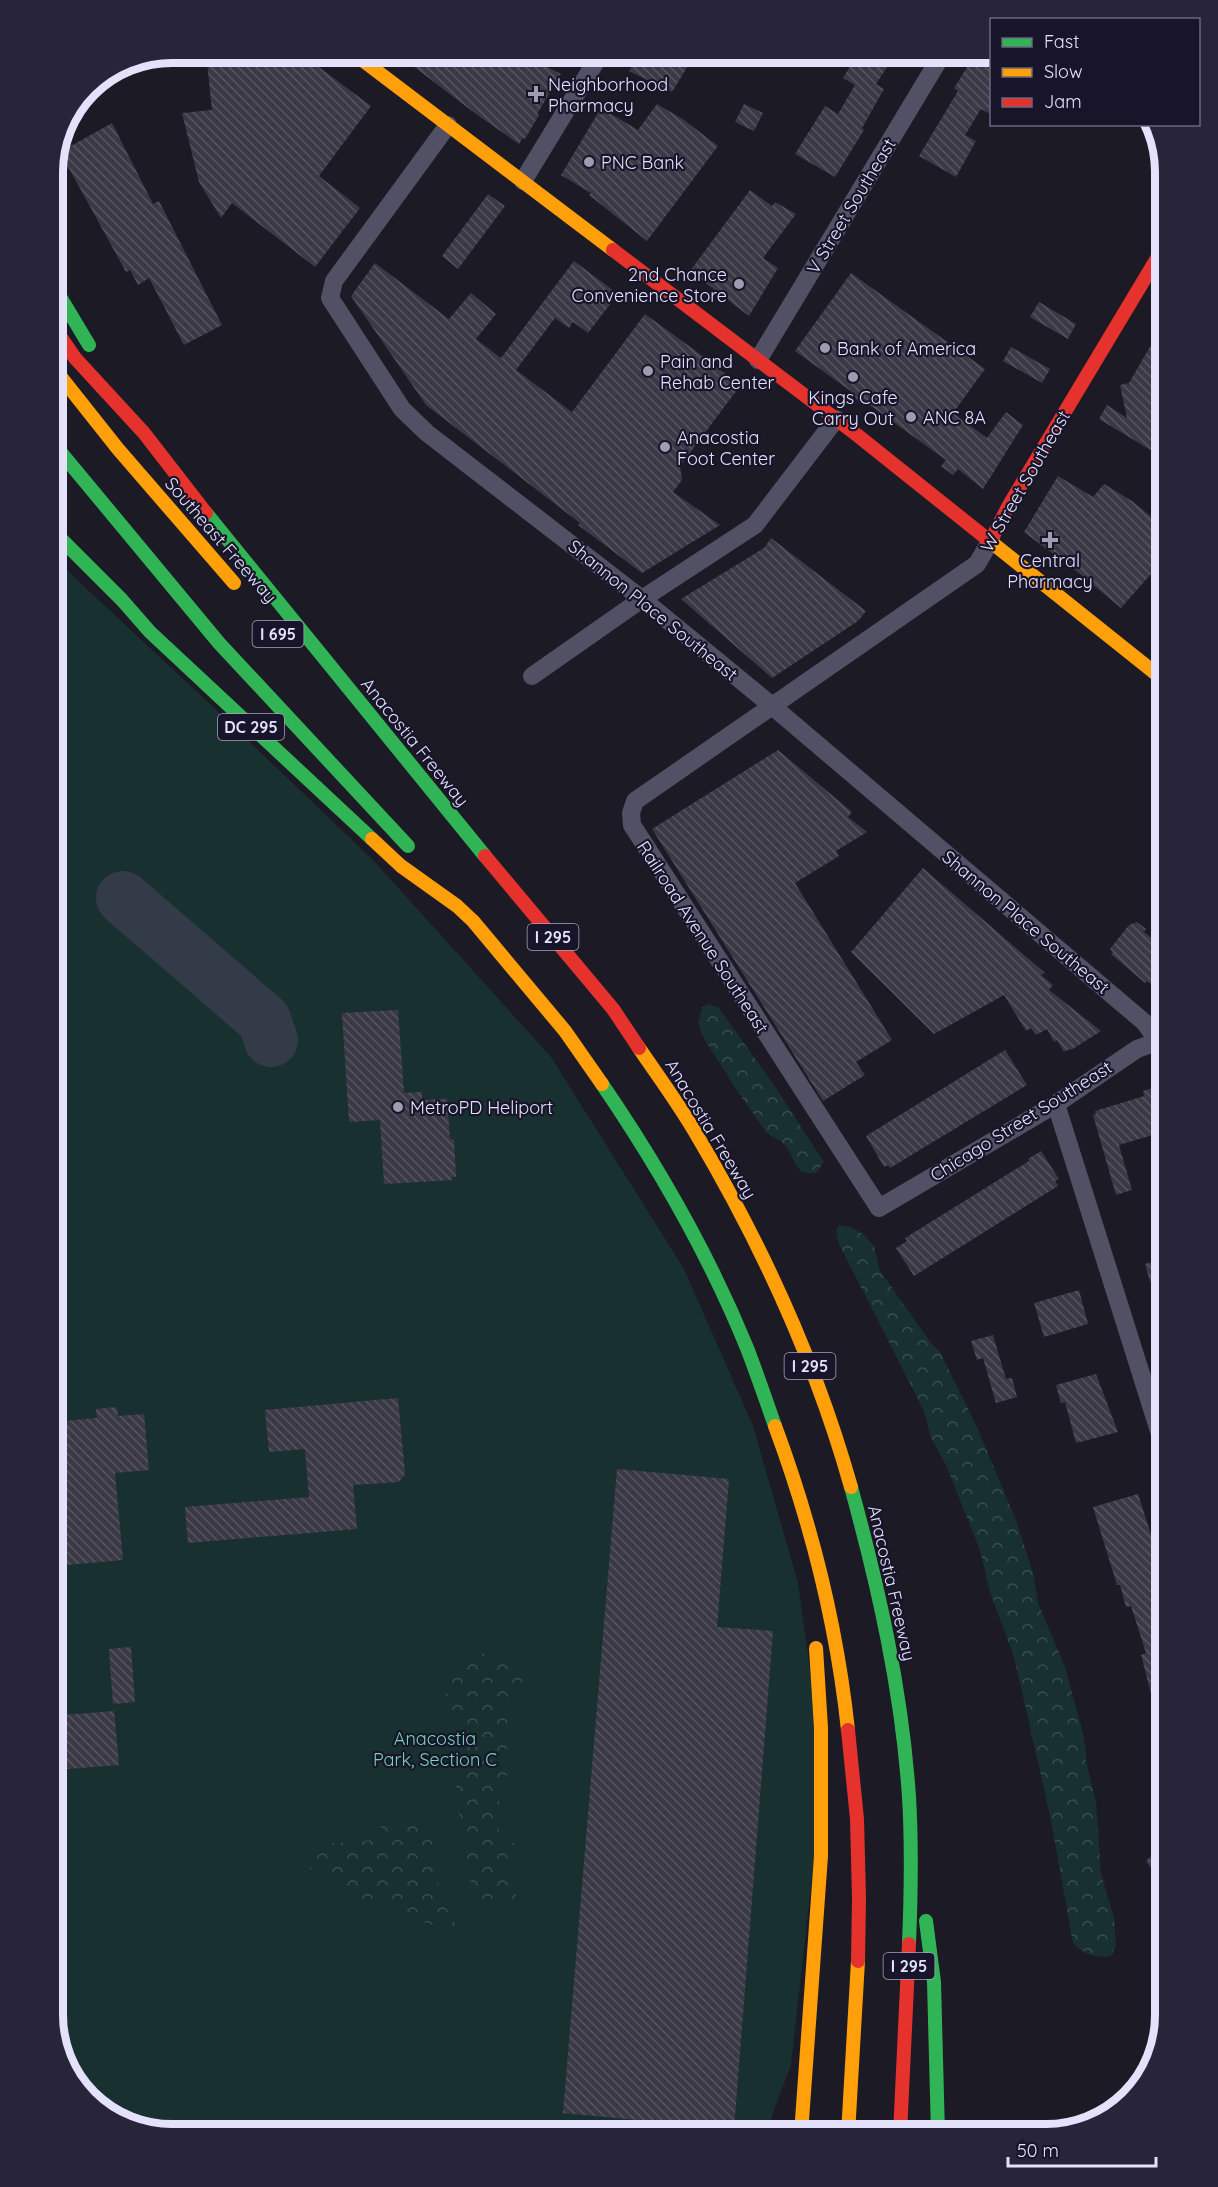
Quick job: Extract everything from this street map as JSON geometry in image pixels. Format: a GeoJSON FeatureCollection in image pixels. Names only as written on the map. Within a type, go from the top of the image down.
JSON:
{"type":"FeatureCollection","features":[{"type":"Feature","properties":{"kind":"main road"},"geometry":{"type":"LineString","coordinates":[[367,63],[836,419],[1155,672]]}},
{"type":"Feature","properties":{"kind":"main road","name":"W Street Southeast"},"geometry":{"type":"LineString","coordinates":[[991,540],[1009,505],[1155,263]]}},
{"type":"Feature","properties":{"kind":"main road"},"geometry":{"type":"LineString","coordinates":[[63,302],[144,433]]}},
{"type":"Feature","properties":{"kind":"main road","name":"Anacostia Freeway"},"geometry":{"type":"LineString","coordinates":[[63,341],[75,358],[144,433],[224,537],[514,891],[599,991],[655,1069],[694,1130],[739,1209],[783,1301],[821,1395],[866,1536],[890,1643],[901,1717],[909,1797],[910,1919],[900,2124]]}},
{"type":"Feature","properties":{"kind":"main road","name":"Southeast Freeway"},"geometry":{"type":"LineString","coordinates":[[63,380],[118,449],[240,590]]}},
{"type":"Feature","properties":{"kind":"main road","name":"I 695"},"geometry":{"type":"LineString","coordinates":[[63,455],[219,643],[462,909]]}},
{"type":"Feature","properties":{"kind":"main road","name":"DC 295"},"geometry":{"type":"LineString","coordinates":[[63,541],[122,600],[150,632],[398,863],[462,909]]}},
{"type":"Feature","properties":{"kind":"main road"},"geometry":{"type":"LineString","coordinates":[[401,775],[440,819],[514,891]]}},
{"type":"Feature","properties":{"kind":"main road","name":"I 295"},"geometry":{"type":"LineString","coordinates":[[462,909],[509,961],[576,1047],[617,1105],[674,1198],[723,1293],[747,1349],[789,1461],[809,1530],[834,1636],[850,1745],[857,1816],[860,1897],[859,1959],[849,2124]]}},
{"type":"Feature","properties":{"kind":"main road"},"geometry":{"type":"LineString","coordinates":[[809,1530],[814,1611]]}},
{"type":"Feature","properties":{"kind":"main road"},"geometry":{"type":"LineString","coordinates":[[802,2124],[821,1856],[821,1728],[815,1635]]}},
{"type":"Feature","properties":{"kind":"main road"},"geometry":{"type":"LineString","coordinates":[[909,1797],[934,1982],[938,2124]]}},
{"type":"Feature","properties":{"kind":"street"},"geometry":{"type":"LineString","coordinates":[[523,181],[595,63]]}},
{"type":"Feature","properties":{"kind":"street","name":"V Street Southeast"},"geometry":{"type":"LineString","coordinates":[[758,360],[937,63]]}},
{"type":"Feature","properties":{"kind":"street","name":"Shannon Place Southeast"},"geometry":{"type":"LineString","coordinates":[[448,125],[334,281],[330,298],[402,409],[414,422],[642,599],[771,705],[1155,1033]]}},
{"type":"Feature","properties":{"kind":"street"},"geometry":{"type":"LineString","coordinates":[[532,676],[642,599],[755,525],[836,419]]}},
{"type":"Feature","properties":{"kind":"street","name":"W Street Southeast"},"geometry":{"type":"LineString","coordinates":[[771,705],[977,564],[991,540]]}},
{"type":"Feature","properties":{"kind":"street","name":"Railroad Avenue Southeast"},"geometry":{"type":"LineString","coordinates":[[771,705],[635,801],[631,813],[632,825],[879,1208]]}},
{"type":"Feature","properties":{"kind":"street","name":"Chicago Street Southeast"},"geometry":{"type":"LineString","coordinates":[[879,1208],[1056,1104],[1137,1049],[1155,1043]]}},
{"type":"Feature","properties":{"kind":"street"},"geometry":{"type":"LineString","coordinates":[[1056,1104],[1155,1415]]}},
{"type":"Feature","properties":{"kind":"green space","name":"Anacostia Park, Section C"},"geometry":{"type":"Polygon","coordinates":[[[63,565],[373,860],[551,1057],[684,1269],[753,1426],[798,1583],[824,1770],[791,2065],[769,2124],[165,2124],[130,2116],[106,2101],[86,2081],[71,2057],[63,2022],[63,565]]]}},
{"type":"Feature","properties":{"kind":"green space"},"geometry":{"type":"Polygon","coordinates":[[[709,1004],[719,1008],[776,1088],[824,1162],[816,1173],[803,1172],[796,1166],[786,1146],[766,1132],[734,1086],[705,1040],[698,1024],[702,1007],[709,1004]]]}},
{"type":"Feature","properties":{"kind":"green space"},"geometry":{"type":"Polygon","coordinates":[[[839,1225],[851,1227],[864,1235],[874,1246],[880,1271],[931,1343],[940,1352],[976,1425],[1016,1520],[1033,1573],[1038,1603],[1065,1667],[1082,1729],[1086,1761],[1096,1802],[1101,1874],[1114,1918],[1116,1946],[1111,1956],[1090,1955],[1073,1943],[1050,1815],[1014,1657],[990,1592],[980,1550],[946,1465],[931,1438],[924,1411],[839,1244],[836,1230],[839,1225]]]}},
{"type":"Feature","properties":{"kind":"green space"},"geometry":{"type":"Polygon","coordinates":[[[482,1653],[527,1664],[524,1678],[508,1718],[510,1746],[505,1750],[510,1768],[501,1791],[498,1814],[499,1831],[515,1845],[515,1852],[505,1868],[516,1874],[518,1887],[515,1899],[502,1904],[490,1902],[486,1912],[480,1911],[469,1877],[461,1835],[454,1765],[447,1747],[451,1735],[463,1719],[461,1713],[447,1710],[446,1685],[449,1672],[454,1667],[482,1653]]]}},
{"type":"Feature","properties":{"kind":"green space"},"geometry":{"type":"Polygon","coordinates":[[[418,1818],[428,1821],[441,1892],[448,1911],[463,1937],[455,1940],[447,1929],[413,1919],[402,1909],[364,1906],[344,1893],[329,1876],[310,1869],[305,1859],[304,1846],[374,1840],[380,1833],[382,1825],[418,1818]]]}},
{"type":"Feature","properties":{"kind":"building"},"geometry":{"type":"Polygon","coordinates":[[[207,63],[313,63],[371,106],[319,176],[360,208],[315,267],[232,203],[221,218],[199,182],[182,113],[212,110],[207,63]]]}},
{"type":"Feature","properties":{"kind":"building"},"geometry":{"type":"Polygon","coordinates":[[[409,63],[540,63],[561,74],[525,139],[523,138],[519,144],[409,63]]]}},
{"type":"Feature","properties":{"kind":"building"},"geometry":{"type":"Polygon","coordinates":[[[634,63],[690,63],[672,92],[629,71],[634,63]]]}},
{"type":"Feature","properties":{"kind":"building"},"geometry":{"type":"Polygon","coordinates":[[[852,63],[890,63],[876,84],[884,89],[862,128],[864,130],[835,177],[795,154],[825,106],[838,114],[855,85],[843,78],[852,63]]]}},
{"type":"Feature","properties":{"kind":"building"},"geometry":{"type":"Polygon","coordinates":[[[970,63],[990,63],[990,114],[981,109],[965,135],[976,141],[956,177],[919,156],[958,91],[954,88],[970,63]]]}},
{"type":"Feature","properties":{"kind":"building"},"geometry":{"type":"Polygon","coordinates":[[[657,104],[684,120],[718,146],[647,241],[589,195],[591,193],[561,175],[601,108],[638,130],[657,104]]]}},
{"type":"Feature","properties":{"kind":"building"},"geometry":{"type":"Polygon","coordinates":[[[744,104],[763,113],[754,131],[735,122],[744,104]]]}},
{"type":"Feature","properties":{"kind":"building"},"geometry":{"type":"Polygon","coordinates":[[[112,123],[153,204],[159,201],[222,325],[184,345],[149,278],[138,285],[130,270],[126,272],[64,159],[66,149],[112,123]]]}},
{"type":"Feature","properties":{"kind":"building"},"geometry":{"type":"Polygon","coordinates":[[[750,190],[772,206],[775,202],[796,214],[763,258],[778,268],[749,316],[690,271],[750,190]]]}},
{"type":"Feature","properties":{"kind":"building"},"geometry":{"type":"Polygon","coordinates":[[[488,194],[505,206],[458,269],[442,256],[488,194]]]}},
{"type":"Feature","properties":{"kind":"building"},"geometry":{"type":"Polygon","coordinates":[[[574,261],[618,294],[588,333],[573,322],[569,328],[555,318],[516,370],[572,412],[645,314],[740,386],[680,466],[682,480],[673,492],[720,525],[642,573],[426,405],[351,296],[375,263],[449,319],[471,293],[496,314],[476,339],[501,358],[574,261]]]}},
{"type":"Feature","properties":{"kind":"building"},"geometry":{"type":"Polygon","coordinates":[[[851,273],[985,369],[953,413],[987,438],[1006,412],[1023,425],[983,489],[958,469],[953,475],[941,466],[946,460],[871,406],[859,403],[852,392],[795,351],[851,273]]]}},
{"type":"Feature","properties":{"kind":"building"},"geometry":{"type":"Polygon","coordinates":[[[1039,302],[1076,324],[1068,339],[1030,317],[1039,302]]]}},
{"type":"Feature","properties":{"kind":"building"},"geometry":{"type":"Polygon","coordinates":[[[1155,338],[1155,446],[1152,451],[1099,419],[1107,405],[1127,418],[1120,385],[1129,383],[1155,338]]]}},
{"type":"Feature","properties":{"kind":"building"},"geometry":{"type":"Polygon","coordinates":[[[1011,347],[1050,369],[1042,383],[1003,361],[1011,347]]]}},
{"type":"Feature","properties":{"kind":"building"},"geometry":{"type":"Polygon","coordinates":[[[1058,476],[1093,497],[1104,484],[1132,501],[1155,520],[1155,538],[1152,542],[1155,545],[1155,569],[1121,608],[1057,555],[1024,532],[1058,476]]]}},
{"type":"Feature","properties":{"kind":"building"},"geometry":{"type":"Polygon","coordinates":[[[771,538],[866,611],[858,621],[772,678],[681,599],[764,548],[771,538]]]}},
{"type":"Feature","properties":{"kind":"building"},"geometry":{"type":"Polygon","coordinates":[[[778,750],[852,812],[848,817],[867,832],[836,851],[839,856],[795,883],[892,1040],[856,1062],[865,1075],[823,1101],[652,829],[778,750]]]}},
{"type":"Feature","properties":{"kind":"building"},"geometry":{"type":"Polygon","coordinates":[[[923,868],[1045,973],[1041,975],[1053,985],[1049,990],[1101,1031],[1064,1052],[1057,1040],[1054,1042],[1047,1029],[1036,1035],[1031,1028],[1026,1031],[1004,995],[934,1034],[851,952],[923,868]]]}},
{"type":"Feature","properties":{"kind":"building"},"geometry":{"type":"Polygon","coordinates":[[[1137,922],[1146,929],[1144,932],[1155,940],[1155,987],[1147,981],[1145,983],[1111,954],[1113,952],[1110,949],[1129,925],[1137,922]]]}},
{"type":"Feature","properties":{"kind":"building"},"geometry":{"type":"Polygon","coordinates":[[[398,1010],[404,1093],[422,1092],[422,1100],[447,1099],[450,1139],[454,1139],[456,1177],[452,1177],[452,1180],[384,1184],[380,1120],[349,1122],[342,1013],[398,1010]]]}},
{"type":"Feature","properties":{"kind":"building"},"geometry":{"type":"Polygon","coordinates":[[[1005,1050],[1027,1085],[890,1168],[888,1165],[884,1167],[866,1136],[1005,1050]]]}},
{"type":"Feature","properties":{"kind":"building"},"geometry":{"type":"Polygon","coordinates":[[[1155,1087],[1155,1134],[1119,1145],[1132,1190],[1116,1195],[1093,1115],[1096,1114],[1095,1111],[1144,1096],[1143,1091],[1155,1087]]]}},
{"type":"Feature","properties":{"kind":"building"},"geometry":{"type":"Polygon","coordinates":[[[1041,1151],[1059,1179],[1055,1181],[1058,1186],[914,1276],[896,1248],[907,1241],[905,1238],[1029,1161],[1028,1159],[1041,1151]]]}},
{"type":"Feature","properties":{"kind":"building"},"geometry":{"type":"Polygon","coordinates":[[[1155,1261],[1155,1281],[1150,1282],[1145,1264],[1155,1261]]]}},
{"type":"Feature","properties":{"kind":"building"},"geometry":{"type":"Polygon","coordinates":[[[1079,1290],[1088,1324],[1044,1337],[1034,1303],[1079,1290]]]}},
{"type":"Feature","properties":{"kind":"building"},"geometry":{"type":"Polygon","coordinates":[[[993,1335],[1006,1379],[1012,1378],[1017,1397],[996,1403],[983,1358],[977,1360],[971,1341],[993,1335]]]}},
{"type":"Feature","properties":{"kind":"building"},"geometry":{"type":"Polygon","coordinates":[[[1096,1374],[1118,1432],[1076,1443],[1065,1402],[1061,1403],[1056,1385],[1096,1374]]]}},
{"type":"Feature","properties":{"kind":"building"},"geometry":{"type":"Polygon","coordinates":[[[398,1398],[405,1474],[399,1482],[353,1485],[357,1529],[188,1543],[185,1507],[309,1497],[305,1449],[269,1452],[265,1410],[398,1398]]]}},
{"type":"Feature","properties":{"kind":"building"},"geometry":{"type":"Polygon","coordinates":[[[117,1407],[118,1416],[144,1414],[149,1470],[115,1473],[123,1560],[67,1565],[63,1535],[63,1421],[97,1418],[96,1409],[117,1407]]]}},
{"type":"Feature","properties":{"kind":"building"},"geometry":{"type":"Polygon","coordinates":[[[617,1469],[729,1479],[717,1627],[773,1631],[734,2124],[681,2124],[563,2113],[617,1469]]]}},
{"type":"Feature","properties":{"kind":"building"},"geometry":{"type":"Polygon","coordinates":[[[1138,1494],[1155,1547],[1155,1709],[1141,1655],[1146,1653],[1131,1606],[1126,1607],[1120,1585],[1117,1585],[1093,1507],[1138,1494]]]}},
{"type":"Feature","properties":{"kind":"building"},"geometry":{"type":"Polygon","coordinates":[[[131,1647],[135,1702],[113,1704],[109,1649],[131,1647]]]}},
{"type":"Feature","properties":{"kind":"building"},"geometry":{"type":"Polygon","coordinates":[[[114,1711],[119,1765],[67,1769],[63,1715],[114,1711]]]}},
{"type":"Feature","properties":{"kind":"building"},"geometry":{"type":"Polygon","coordinates":[[[1155,1852],[1155,1874],[1146,1861],[1155,1852]]]}},
{"type":"Feature","properties":{"kind":"taxiway"},"geometry":{"type":"LineString","coordinates":[[123,898],[264,1020],[271,1040]]}},
{"type":"Feature","properties":{"kind":"traffic: fast"},"geometry":{"type":"LineString","coordinates":[[63,302],[89,345]]}},
{"type":"Feature","properties":{"kind":"traffic: fast"},"geometry":{"type":"LineString","coordinates":[[63,455],[219,643],[408,846]]}},
{"type":"Feature","properties":{"kind":"traffic: fast"},"geometry":{"type":"LineString","coordinates":[[206,513],[485,856]]}},
{"type":"Feature","properties":{"kind":"traffic: fast"},"geometry":{"type":"LineString","coordinates":[[63,541],[122,600],[150,632],[372,839]]}},
{"type":"Feature","properties":{"kind":"traffic: fast"},"geometry":{"type":"LineString","coordinates":[[602,1084],[643,1147],[699,1245],[747,1348],[775,1426]]}},
{"type":"Feature","properties":{"kind":"traffic: fast"},"geometry":{"type":"LineString","coordinates":[[851,1487],[888,1641],[906,1758],[911,1870],[909,1944]]}},
{"type":"Feature","properties":{"kind":"traffic: fast"},"geometry":{"type":"LineString","coordinates":[[926,1921],[934,1982],[938,2124]]}},
{"type":"Feature","properties":{"kind":"traffic: slow"},"geometry":{"type":"LineString","coordinates":[[366,63],[613,250]]}},
{"type":"Feature","properties":{"kind":"traffic: slow"},"geometry":{"type":"LineString","coordinates":[[63,380],[118,449],[234,583]]}},
{"type":"Feature","properties":{"kind":"traffic: slow"},"geometry":{"type":"LineString","coordinates":[[986,538],[1155,673]]}},
{"type":"Feature","properties":{"kind":"traffic: slow"},"geometry":{"type":"LineString","coordinates":[[372,839],[401,866],[457,906],[473,921],[565,1031],[602,1084]]}},
{"type":"Feature","properties":{"kind":"traffic: slow"},"geometry":{"type":"LineString","coordinates":[[639,1048],[695,1132],[764,1260],[804,1349],[851,1487]]}},
{"type":"Feature","properties":{"kind":"traffic: slow"},"geometry":{"type":"LineString","coordinates":[[775,1426],[800,1500],[821,1576],[837,1653],[848,1730]]}},
{"type":"Feature","properties":{"kind":"traffic: slow"},"geometry":{"type":"LineString","coordinates":[[802,2124],[821,1856],[821,1728],[816,1648]]}},
{"type":"Feature","properties":{"kind":"traffic: slow"},"geometry":{"type":"LineString","coordinates":[[849,2124],[858,1961]]}},
{"type":"Feature","properties":{"kind":"traffic: jam"},"geometry":{"type":"LineString","coordinates":[[613,250],[857,435],[986,538]]}},
{"type":"Feature","properties":{"kind":"traffic: jam"},"geometry":{"type":"LineString","coordinates":[[991,540],[1009,505],[1155,262]]}},
{"type":"Feature","properties":{"kind":"traffic: jam"},"geometry":{"type":"LineString","coordinates":[[63,341],[75,358],[144,433],[206,513]]}},
{"type":"Feature","properties":{"kind":"traffic: jam"},"geometry":{"type":"LineString","coordinates":[[485,856],[613,1009],[639,1048]]}},
{"type":"Feature","properties":{"kind":"traffic: jam"},"geometry":{"type":"LineString","coordinates":[[848,1730],[857,1819],[858,1961]]}},
{"type":"Feature","properties":{"kind":"traffic: jam"},"geometry":{"type":"LineString","coordinates":[[900,2124],[909,1944]]}},
{"type":"Feature","properties":{"kind":"place","name":"Neighborhood Pharmacy"},"geometry":{"type":"Point","coordinates":[536,94]}},
{"type":"Feature","properties":{"kind":"place","name":"PNC Bank"},"geometry":{"type":"Point","coordinates":[589,162]}},
{"type":"Feature","properties":{"kind":"place","name":"2nd Chance Convenience Store"},"geometry":{"type":"Point","coordinates":[739,284]}},
{"type":"Feature","properties":{"kind":"place","name":"Bank of America"},"geometry":{"type":"Point","coordinates":[825,348]}},
{"type":"Feature","properties":{"kind":"place","name":"Pain and Rehab Center"},"geometry":{"type":"Point","coordinates":[648,371]}},
{"type":"Feature","properties":{"kind":"place","name":"Kings Cafe Carry Out"},"geometry":{"type":"Point","coordinates":[853,377]}},
{"type":"Feature","properties":{"kind":"place","name":"ANC 8A"},"geometry":{"type":"Point","coordinates":[911,417]}},
{"type":"Feature","properties":{"kind":"place","name":"Anacostia Foot Center"},"geometry":{"type":"Point","coordinates":[665,447]}},
{"type":"Feature","properties":{"kind":"place","name":"Central Pharmacy"},"geometry":{"type":"Point","coordinates":[1050,540]}},
{"type":"Feature","properties":{"kind":"place","name":"MetroPD Heliport"},"geometry":{"type":"Point","coordinates":[398,1107]}}]}
